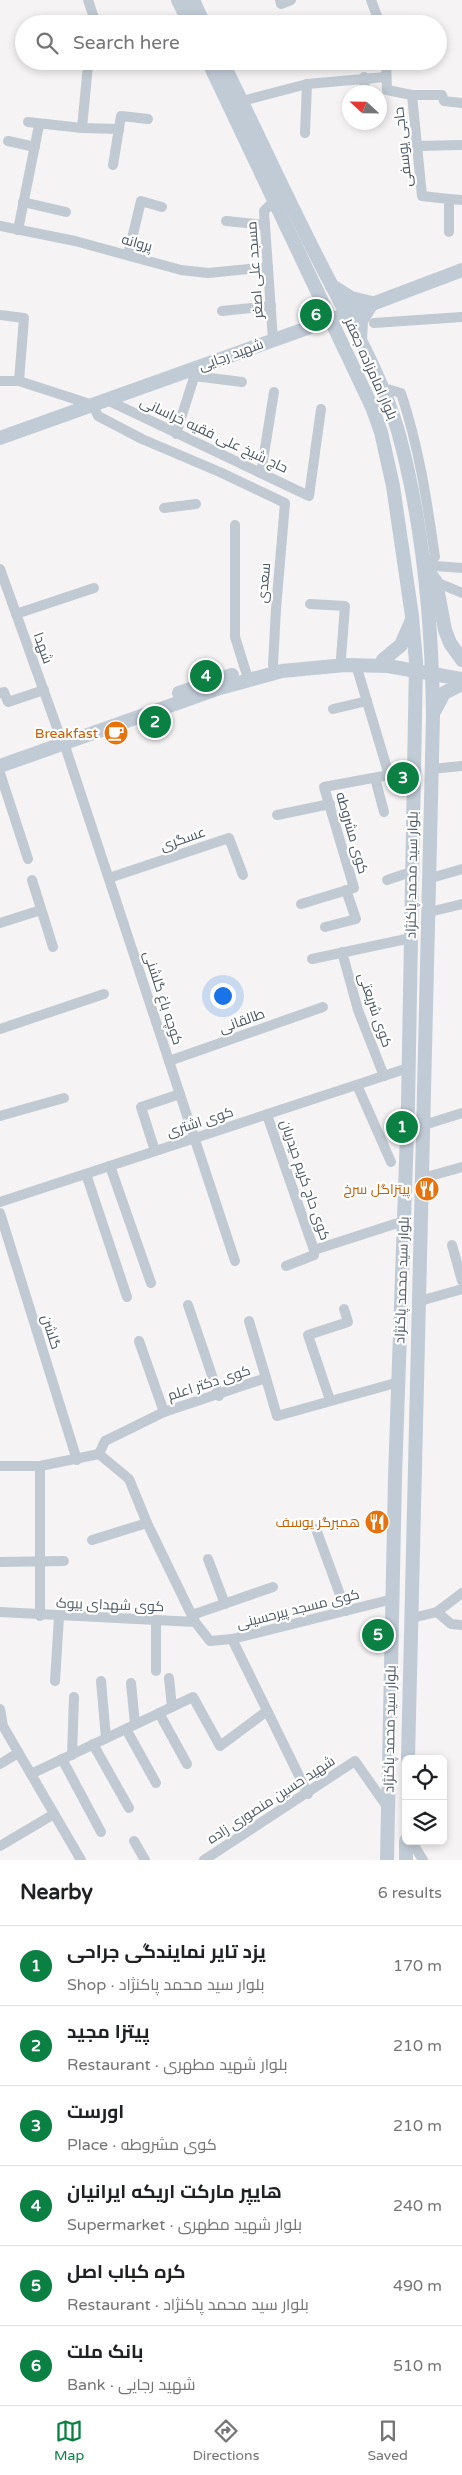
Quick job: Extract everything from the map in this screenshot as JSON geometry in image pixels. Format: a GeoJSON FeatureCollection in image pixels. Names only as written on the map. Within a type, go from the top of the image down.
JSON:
{"type":"FeatureCollection","features":[{"type":"Feature","properties":{"kind":"main road"},"geometry":{"type":"LineString","coordinates":[[178,0],[186,15]]}},
{"type":"Feature","properties":{"kind":"main road"},"geometry":{"type":"LineString","coordinates":[[192,0],[200,15]]}},
{"type":"Feature","properties":{"kind":"main road","name":"بلوار امامزاده جعفر"},"geometry":{"type":"LineString","coordinates":[[212,70],[372,407],[381,432],[394,486],[412,616],[416,666]]}},
{"type":"Feature","properties":{"kind":"main road","name":"بلوار امامزاده جعفر"},"geometry":{"type":"LineString","coordinates":[[226,70],[361,342],[397,429],[407,470],[423,565],[432,669]]}},
{"type":"Feature","properties":{"kind":"main road","name":"شهید رجایی"},"geometry":{"type":"LineString","coordinates":[[0,438],[107,400],[196,372],[273,340],[462,270]]}},
{"type":"Feature","properties":{"kind":"main road"},"geometry":{"type":"LineString","coordinates":[[312,282],[317,286],[329,280],[351,298],[372,304],[361,322],[361,342]]}},
{"type":"Feature","properties":{"kind":"main road"},"geometry":{"type":"LineString","coordinates":[[320,298],[316,314],[308,328],[329,330],[338,336]]}},
{"type":"Feature","properties":{"kind":"main road"},"geometry":{"type":"LineString","coordinates":[[423,565],[436,582],[445,630],[450,644],[462,660]]}},
{"type":"Feature","properties":{"kind":"main road"},"geometry":{"type":"LineString","coordinates":[[386,663],[401,645],[412,616]]}},
{"type":"Feature","properties":{"kind":"main road"},"geometry":{"type":"LineString","coordinates":[[0,766],[62,739],[214,680],[273,665],[341,658],[462,671]]}},
{"type":"Feature","properties":{"kind":"main road"},"geometry":{"type":"LineString","coordinates":[[0,757],[255,678],[297,668],[386,663],[402,676],[416,693]]}},
{"type":"Feature","properties":{"kind":"main road","name":"بلوار سید محمد پاکنژاد"},"geometry":{"type":"LineString","coordinates":[[387,1860],[408,1068],[416,666]]}},
{"type":"Feature","properties":{"kind":"main road"},"geometry":{"type":"LineString","coordinates":[[432,669],[462,679]]}},
{"type":"Feature","properties":{"kind":"main road","name":"بلوار سید محمد پاکنژاد"},"geometry":{"type":"LineString","coordinates":[[408,1755],[431,878],[432,669]]}},
{"type":"Feature","properties":{"kind":"main road"},"geometry":{"type":"LineString","coordinates":[[433,716],[444,693],[462,684]]}},
{"type":"Feature","properties":{"kind":"main road"},"geometry":{"type":"LineString","coordinates":[[411,899],[430,898]]}},
{"type":"Feature","properties":{"kind":"main road"},"geometry":{"type":"LineString","coordinates":[[406,1845],[406,1860]]}},
{"type":"Feature","properties":{"kind":"street"},"geometry":{"type":"LineString","coordinates":[[88,0],[93,15]]}},
{"type":"Feature","properties":{"kind":"street"},"geometry":{"type":"LineString","coordinates":[[371,0],[377,15]]}},
{"type":"Feature","properties":{"kind":"street"},"geometry":{"type":"LineString","coordinates":[[82,128],[88,70]]}},
{"type":"Feature","properties":{"kind":"street"},"geometry":{"type":"LineString","coordinates":[[242,101],[307,84],[364,77],[386,77],[386,70]]}},
{"type":"Feature","properties":{"kind":"street"},"geometry":{"type":"LineString","coordinates":[[364,77],[365,85]]}},
{"type":"Feature","properties":{"kind":"street","name":"حاجی یوسفی"},"geometry":{"type":"LineString","coordinates":[[386,77],[387,90],[412,95],[442,95],[444,101],[462,103]]}},
{"type":"Feature","properties":{"kind":"street"},"geometry":{"type":"LineString","coordinates":[[305,133],[307,84]]}},
{"type":"Feature","properties":{"kind":"street","name":"حاجی یوسفی"},"geometry":{"type":"LineString","coordinates":[[412,95],[422,196],[449,199]]}},
{"type":"Feature","properties":{"kind":"street"},"geometry":{"type":"LineString","coordinates":[[113,165],[121,116],[148,119]]}},
{"type":"Feature","properties":{"kind":"street"},"geometry":{"type":"LineString","coordinates":[[28,122],[39,125],[119,129]]}},
{"type":"Feature","properties":{"kind":"street"},"geometry":{"type":"LineString","coordinates":[[18,230],[39,125]]}},
{"type":"Feature","properties":{"kind":"street"},"geometry":{"type":"LineString","coordinates":[[8,141],[35,147]]}},
{"type":"Feature","properties":{"kind":"street"},"geometry":{"type":"LineString","coordinates":[[417,146],[462,145]]}},
{"type":"Feature","properties":{"kind":"street"},"geometry":{"type":"LineString","coordinates":[[449,232],[449,199],[462,200]]}},
{"type":"Feature","properties":{"kind":"street","name":"مسجد علی اصغر"},"geometry":{"type":"LineString","coordinates":[[273,340],[264,211],[274,200]]}},
{"type":"Feature","properties":{"kind":"street"},"geometry":{"type":"LineString","coordinates":[[128,255],[141,201],[162,207]]}},
{"type":"Feature","properties":{"kind":"street"},"geometry":{"type":"LineString","coordinates":[[23,202],[66,212]]}},
{"type":"Feature","properties":{"kind":"street"},"geometry":{"type":"LineString","coordinates":[[226,221],[265,225]]}},
{"type":"Feature","properties":{"kind":"street","name":"پروانه"},"geometry":{"type":"LineString","coordinates":[[0,226],[75,241],[181,270],[208,273],[268,268]]}},
{"type":"Feature","properties":{"kind":"street"},"geometry":{"type":"LineString","coordinates":[[222,311],[271,306]]}},
{"type":"Feature","properties":{"kind":"street"},"geometry":{"type":"LineString","coordinates":[[0,315],[24,318],[19,381]]}},
{"type":"Feature","properties":{"kind":"street"},"geometry":{"type":"LineString","coordinates":[[374,323],[462,317]]}},
{"type":"Feature","properties":{"kind":"street"},"geometry":{"type":"LineString","coordinates":[[176,434],[196,372],[242,382]]}},
{"type":"Feature","properties":{"kind":"street"},"geometry":{"type":"LineString","coordinates":[[0,381],[19,381],[93,405]]}},
{"type":"Feature","properties":{"kind":"street"},"geometry":{"type":"LineString","coordinates":[[261,473],[274,392]]}},
{"type":"Feature","properties":{"kind":"street","name":"حاج شیخ علی فقیه خراسانی"},"geometry":{"type":"LineString","coordinates":[[107,400],[308,496],[321,409]]}},
{"type":"Feature","properties":{"kind":"street","name":"سعدی"},"geometry":{"type":"LineString","coordinates":[[93,405],[98,416],[142,439],[222,473],[285,503],[273,665]]}},
{"type":"Feature","properties":{"kind":"street"},"geometry":{"type":"LineString","coordinates":[[164,508],[196,504]]}},
{"type":"Feature","properties":{"kind":"street"},"geometry":{"type":"LineString","coordinates":[[235,525],[235,637],[246,672]]}},
{"type":"Feature","properties":{"kind":"street"},"geometry":{"type":"LineString","coordinates":[[423,565],[462,568]]}},
{"type":"Feature","properties":{"kind":"street","name":"شهدا"},"geometry":{"type":"LineString","coordinates":[[0,569],[62,739]]}},
{"type":"Feature","properties":{"kind":"street"},"geometry":{"type":"LineString","coordinates":[[436,582],[462,593]]}},
{"type":"Feature","properties":{"kind":"street"},"geometry":{"type":"LineString","coordinates":[[16,614],[94,588]]}},
{"type":"Feature","properties":{"kind":"street"},"geometry":{"type":"LineString","coordinates":[[310,604],[344,606],[341,658]]}},
{"type":"Feature","properties":{"kind":"street"},"geometry":{"type":"LineString","coordinates":[[356,665],[389,775]]}},
{"type":"Feature","properties":{"kind":"street"},"geometry":{"type":"LineString","coordinates":[[0,693],[4,692],[8,702],[44,690]]}},
{"type":"Feature","properties":{"kind":"street"},"geometry":{"type":"LineString","coordinates":[[333,709],[367,701]]}},
{"type":"Feature","properties":{"kind":"street","name":"کوچه باغ گلشنی"},"geometry":{"type":"LineString","coordinates":[[62,739],[235,1261]]}},
{"type":"Feature","properties":{"kind":"street"},"geometry":{"type":"LineString","coordinates":[[431,769],[462,766]]}},
{"type":"Feature","properties":{"kind":"street"},"geometry":{"type":"LineString","coordinates":[[0,773],[28,859]]}},
{"type":"Feature","properties":{"kind":"street","name":"کوی مشروطه"},"geometry":{"type":"LineString","coordinates":[[324,927],[356,919],[330,804],[324,787],[389,775],[415,773]]}},
{"type":"Feature","properties":{"kind":"street"},"geometry":{"type":"LineString","coordinates":[[375,778],[384,812]]}},
{"type":"Feature","properties":{"kind":"street"},"geometry":{"type":"LineString","coordinates":[[277,815],[330,804]]}},
{"type":"Feature","properties":{"kind":"street","name":"عسگری"},"geometry":{"type":"LineString","coordinates":[[109,878],[229,838],[242,875]]}},
{"type":"Feature","properties":{"kind":"street"},"geometry":{"type":"LineString","coordinates":[[431,878],[462,869]]}},
{"type":"Feature","properties":{"kind":"street"},"geometry":{"type":"LineString","coordinates":[[387,880],[411,872]]}},
{"type":"Feature","properties":{"kind":"street"},"geometry":{"type":"LineString","coordinates":[[32,880],[53,946]]}},
{"type":"Feature","properties":{"kind":"street"},"geometry":{"type":"LineString","coordinates":[[301,904],[350,889]]}},
{"type":"Feature","properties":{"kind":"street"},"geometry":{"type":"LineString","coordinates":[[429,912],[462,904]]}},
{"type":"Feature","properties":{"kind":"street"},"geometry":{"type":"LineString","coordinates":[[0,923],[41,910]]}},
{"type":"Feature","properties":{"kind":"street"},"geometry":{"type":"LineString","coordinates":[[312,960],[411,938]]}},
{"type":"Feature","properties":{"kind":"street","name":"کوی شریعتی"},"geometry":{"type":"LineString","coordinates":[[342,952],[358,1010],[384,1076]]}},
{"type":"Feature","properties":{"kind":"street"},"geometry":{"type":"LineString","coordinates":[[0,1029],[104,994]]}},
{"type":"Feature","properties":{"kind":"street","name":"طالقانی"},"geometry":{"type":"LineString","coordinates":[[169,1062],[323,1006]]}},
{"type":"Feature","properties":{"kind":"street","name":"کوی اشتری"},"geometry":{"type":"LineString","coordinates":[[0,1202],[408,1068]]}},
{"type":"Feature","properties":{"kind":"street"},"geometry":{"type":"LineString","coordinates":[[357,1085],[391,1162]]}},
{"type":"Feature","properties":{"kind":"street"},"geometry":{"type":"LineString","coordinates":[[155,1151],[141,1107],[180,1094]]}},
{"type":"Feature","properties":{"kind":"street"},"geometry":{"type":"LineString","coordinates":[[0,1116],[64,1098]]}},
{"type":"Feature","properties":{"kind":"street"},"geometry":{"type":"LineString","coordinates":[[424,1125],[462,1113]]}},
{"type":"Feature","properties":{"kind":"street","name":"کوی حاج کریم حیدریان"},"geometry":{"type":"LineString","coordinates":[[267,1115],[314,1250],[404,1221]]}},
{"type":"Feature","properties":{"kind":"street"},"geometry":{"type":"LineString","coordinates":[[110,1166],[151,1283]]}},
{"type":"Feature","properties":{"kind":"street"},"geometry":{"type":"LineString","coordinates":[[423,1178],[462,1167]]}},
{"type":"Feature","properties":{"kind":"street"},"geometry":{"type":"LineString","coordinates":[[86,1174],[127,1297]]}},
{"type":"Feature","properties":{"kind":"street","name":"گلشن"},"geometry":{"type":"LineString","coordinates":[[0,1213],[4,1242],[77,1460]]}},
{"type":"Feature","properties":{"kind":"street"},"geometry":{"type":"LineString","coordinates":[[452,1245],[462,1281]]}},
{"type":"Feature","properties":{"kind":"street"},"geometry":{"type":"LineString","coordinates":[[286,1266],[314,1256],[314,1250]]}},
{"type":"Feature","properties":{"kind":"street"},"geometry":{"type":"LineString","coordinates":[[420,1301],[462,1289]]}},
{"type":"Feature","properties":{"kind":"street"},"geometry":{"type":"LineString","coordinates":[[188,1305],[219,1396]]}},
{"type":"Feature","properties":{"kind":"street"},"geometry":{"type":"LineString","coordinates":[[330,1400],[308,1336],[348,1322],[344,1309]]}},
{"type":"Feature","properties":{"kind":"street"},"geometry":{"type":"LineString","coordinates":[[249,1320],[266,1378]]}},
{"type":"Feature","properties":{"kind":"street"},"geometry":{"type":"LineString","coordinates":[[139,1341],[164,1412]]}},
{"type":"Feature","properties":{"kind":"street","name":"کوی دکتر اعلم"},"geometry":{"type":"LineString","coordinates":[[98,1454],[105,1441],[164,1412],[219,1396],[266,1378],[277,1416],[399,1382]]}},
{"type":"Feature","properties":{"kind":"street"},"geometry":{"type":"LineString","coordinates":[[0,1466],[40,1466],[77,1460],[98,1454],[128,1479],[193,1619],[225,1604],[273,1587]]}},
{"type":"Feature","properties":{"kind":"street"},"geometry":{"type":"LineString","coordinates":[[40,1466],[40,1616]]}},
{"type":"Feature","properties":{"kind":"street"},"geometry":{"type":"LineString","coordinates":[[92,1540],[147,1523]]}},
{"type":"Feature","properties":{"kind":"street"},"geometry":{"type":"LineString","coordinates":[[316,1529],[346,1611]]}},
{"type":"Feature","properties":{"kind":"street"},"geometry":{"type":"LineString","coordinates":[[208,1559],[225,1604]]}},
{"type":"Feature","properties":{"kind":"street"},"geometry":{"type":"LineString","coordinates":[[0,1562],[64,1561]]}},
{"type":"Feature","properties":{"kind":"street"},"geometry":{"type":"LineString","coordinates":[[412,1618],[437,1612],[462,1593]]}},
{"type":"Feature","properties":{"kind":"street","name":"کوی مسجد پیرحسینی"},"geometry":{"type":"LineString","coordinates":[[193,1619],[210,1641],[232,1640],[393,1599]]}},
{"type":"Feature","properties":{"kind":"street","name":"کوی شهدای بیوک"},"geometry":{"type":"LineString","coordinates":[[0,1612],[59,1617],[156,1620],[193,1619]]}},
{"type":"Feature","properties":{"kind":"street"},"geometry":{"type":"LineString","coordinates":[[437,1612],[451,1624],[462,1625]]}},
{"type":"Feature","properties":{"kind":"street"},"geometry":{"type":"LineString","coordinates":[[55,1681],[59,1617]]}},
{"type":"Feature","properties":{"kind":"street"},"geometry":{"type":"LineString","coordinates":[[156,1620],[156,1671]]}},
{"type":"Feature","properties":{"kind":"street"},"geometry":{"type":"LineString","coordinates":[[232,1640],[308,1794]]}},
{"type":"Feature","properties":{"kind":"street"},"geometry":{"type":"LineString","coordinates":[[168,1678],[172,1707]]}},
{"type":"Feature","properties":{"kind":"street"},"geometry":{"type":"LineString","coordinates":[[102,1681],[106,1738]]}},
{"type":"Feature","properties":{"kind":"street"},"geometry":{"type":"LineString","coordinates":[[131,1683],[131,1726],[156,1783]]}},
{"type":"Feature","properties":{"kind":"street"},"geometry":{"type":"LineString","coordinates":[[74,1697],[67,1757],[101,1832]]}},
{"type":"Feature","properties":{"kind":"street"},"geometry":{"type":"LineString","coordinates":[[31,1774],[193,1697],[220,1746],[267,1711]]}},
{"type":"Feature","properties":{"kind":"street"},"geometry":{"type":"LineString","coordinates":[[0,1709],[3,1726],[81,1860]]}},
{"type":"Feature","properties":{"kind":"street"},"geometry":{"type":"LineString","coordinates":[[160,1713],[187,1764]]}},
{"type":"Feature","properties":{"kind":"street"},"geometry":{"type":"LineString","coordinates":[[93,1744],[129,1808]]}},
{"type":"Feature","properties":{"kind":"street"},"geometry":{"type":"LineString","coordinates":[[0,1764],[18,1753]]}},
{"type":"Feature","properties":{"kind":"street","name":"شهید حسین منصوری زاده"},"geometry":{"type":"LineString","coordinates":[[204,1860],[308,1794],[355,1761],[388,1808]]}},
{"type":"Feature","properties":{"kind":"street"},"geometry":{"type":"LineString","coordinates":[[0,1846],[54,1814]]}},
{"type":"Feature","properties":{"kind":"street"},"geometry":{"type":"LineString","coordinates":[[134,1841],[145,1860]]}},
{"type":"Feature","properties":{"kind":"street"},"geometry":{"type":"LineString","coordinates":[[414,1845],[423,1860]]}},
{"type":"Feature","properties":{"kind":"place","name":"بانک ملت"},"geometry":{"type":"Point","coordinates":[316,315]}},
{"type":"Feature","properties":{"kind":"place","name":"هایپر مارکت اریکه ایرانیان"},"geometry":{"type":"Point","coordinates":[206,676]}},
{"type":"Feature","properties":{"kind":"place","name":"پیتزا مجید"},"geometry":{"type":"Point","coordinates":[155,722]}},
{"type":"Feature","properties":{"kind":"place","name":"Breakfast"},"geometry":{"type":"Point","coordinates":[116,733]}},
{"type":"Feature","properties":{"kind":"place","name":"اورست"},"geometry":{"type":"Point","coordinates":[403,778]}},
{"type":"Feature","properties":{"kind":"place","name":"یزد تایر نمایندگی جراحی"},"geometry":{"type":"Point","coordinates":[402,1127]}},
{"type":"Feature","properties":{"kind":"place","name":"پیتزاگل سرخ"},"geometry":{"type":"Point","coordinates":[427,1189]}},
{"type":"Feature","properties":{"kind":"place","name":"همبرگر یوسف"},"geometry":{"type":"Point","coordinates":[377,1522]}},
{"type":"Feature","properties":{"kind":"place","name":"کره کباب اصل"},"geometry":{"type":"Point","coordinates":[378,1635]}}]}
